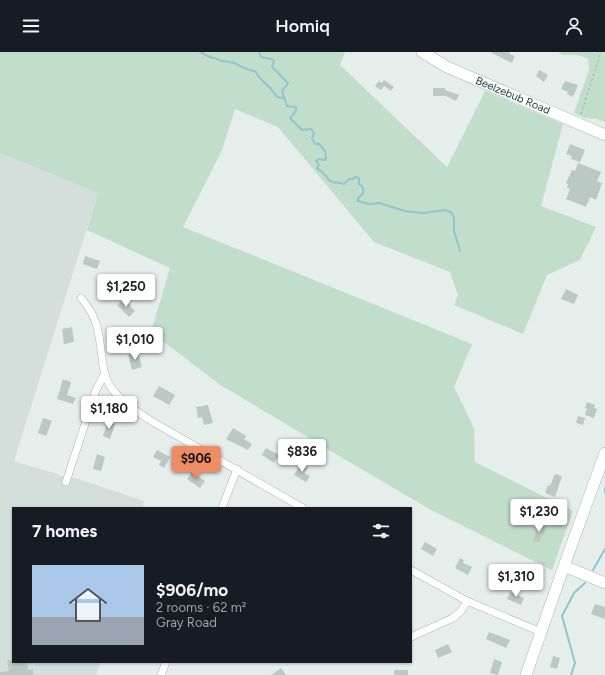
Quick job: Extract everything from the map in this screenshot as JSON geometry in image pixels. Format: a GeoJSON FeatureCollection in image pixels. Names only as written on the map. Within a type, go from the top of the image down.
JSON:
{"type":"FeatureCollection","features":[{"type":"Feature","properties":{"kind":"street","name":"Beelzebub Road"},"geometry":{"type":"LineString","coordinates":[[422,52],[447,67],[605,135]]}},
{"type":"Feature","properties":{"kind":"street"},"geometry":{"type":"LineString","coordinates":[[81,298],[91,309],[97,323],[104,375],[110,386],[130,407],[153,422],[301,507]]}},
{"type":"Feature","properties":{"kind":"street"},"geometry":{"type":"LineString","coordinates":[[66,482],[96,390],[104,375]]}},
{"type":"Feature","properties":{"kind":"street"},"geometry":{"type":"LineString","coordinates":[[526,675],[605,453]]}},
{"type":"Feature","properties":{"kind":"street"},"geometry":{"type":"LineString","coordinates":[[222,507],[236,469]]}},
{"type":"Feature","properties":{"kind":"street"},"geometry":{"type":"LineString","coordinates":[[564,566],[605,582]]}},
{"type":"Feature","properties":{"kind":"street"},"geometry":{"type":"LineString","coordinates":[[412,571],[467,601],[541,632]]}},
{"type":"Feature","properties":{"kind":"street"},"geometry":{"type":"LineString","coordinates":[[412,637],[453,618],[461,611],[467,601]]}},
{"type":"Feature","properties":{"kind":"street"},"geometry":{"type":"LineString","coordinates":[[161,675],[166,663]]}},
{"type":"Feature","properties":{"kind":"path"},"geometry":{"type":"LineString","coordinates":[[578,124],[601,52]]}},
{"type":"Feature","properties":{"kind":"shaded area"},"geometry":{"type":"Polygon","coordinates":[[[0,153],[98,193],[14,461],[60,476],[75,478],[144,501],[143,507],[12,507],[12,663],[101,663],[96,675],[0,675],[0,153]]]}},
{"type":"Feature","properties":{"kind":"green space"},"geometry":{"type":"Polygon","coordinates":[[[0,52],[345,52],[340,65],[447,167],[485,91],[563,124],[541,206],[596,227],[580,260],[547,275],[523,334],[454,305],[458,295],[450,272],[374,242],[278,127],[235,109],[222,150],[183,227],[472,344],[454,387],[474,428],[475,462],[573,511],[552,570],[431,510],[346,460],[219,384],[151,332],[170,268],[87,230],[98,193],[0,153],[0,52]]]}},
{"type":"Feature","properties":{"kind":"green space"},"geometry":{"type":"Polygon","coordinates":[[[558,52],[605,52],[605,122],[597,119],[585,118],[574,113],[589,70],[588,59],[578,55],[563,55],[558,52]]]}},
{"type":"Feature","properties":{"kind":"building"},"geometry":{"type":"Polygon","coordinates":[[[490,52],[510,52],[510,54],[515,56],[512,63],[490,52]]]}},
{"type":"Feature","properties":{"kind":"building"},"geometry":{"type":"Polygon","coordinates":[[[539,70],[548,75],[544,82],[536,76],[539,70]]]}},
{"type":"Feature","properties":{"kind":"building"},"geometry":{"type":"Polygon","coordinates":[[[384,80],[394,87],[391,91],[384,86],[381,90],[375,86],[379,81],[382,83],[384,80]]]}},
{"type":"Feature","properties":{"kind":"building"},"geometry":{"type":"Polygon","coordinates":[[[565,81],[578,85],[573,97],[567,94],[568,92],[561,89],[565,81]]]}},
{"type":"Feature","properties":{"kind":"building"},"geometry":{"type":"Polygon","coordinates":[[[433,88],[445,88],[445,90],[459,95],[456,101],[446,96],[433,96],[433,88]]]}},
{"type":"Feature","properties":{"kind":"building"},"geometry":{"type":"Polygon","coordinates":[[[570,144],[585,150],[580,162],[571,159],[572,156],[566,154],[570,144]]]}},
{"type":"Feature","properties":{"kind":"building"},"geometry":{"type":"Polygon","coordinates":[[[578,163],[601,172],[597,181],[602,183],[596,200],[590,197],[586,207],[566,199],[570,189],[567,188],[568,184],[566,183],[572,170],[575,171],[578,163]]]}},
{"type":"Feature","properties":{"kind":"building"},"geometry":{"type":"Polygon","coordinates":[[[85,256],[100,261],[97,269],[83,264],[85,256]]]}},
{"type":"Feature","properties":{"kind":"building"},"geometry":{"type":"Polygon","coordinates":[[[566,289],[578,295],[574,304],[561,299],[566,289]]]}},
{"type":"Feature","properties":{"kind":"building"},"geometry":{"type":"Polygon","coordinates":[[[124,299],[135,311],[129,317],[117,305],[124,299]]]}},
{"type":"Feature","properties":{"kind":"building"},"geometry":{"type":"Polygon","coordinates":[[[72,327],[74,342],[64,344],[62,329],[72,327]]]}},
{"type":"Feature","properties":{"kind":"building"},"geometry":{"type":"Polygon","coordinates":[[[138,352],[142,367],[132,370],[128,355],[138,352]]]}},
{"type":"Feature","properties":{"kind":"building"},"geometry":{"type":"Polygon","coordinates":[[[63,379],[71,382],[67,395],[76,398],[73,404],[57,399],[63,379]]]}},
{"type":"Feature","properties":{"kind":"building"},"geometry":{"type":"Polygon","coordinates":[[[159,386],[175,395],[169,405],[153,396],[159,386]]]}},
{"type":"Feature","properties":{"kind":"building"},"geometry":{"type":"Polygon","coordinates":[[[587,402],[595,405],[594,408],[597,409],[594,418],[585,415],[587,402]]]}},
{"type":"Feature","properties":{"kind":"building"},"geometry":{"type":"Polygon","coordinates":[[[208,405],[213,423],[204,425],[202,417],[198,418],[196,407],[208,405]]]}},
{"type":"Feature","properties":{"kind":"building"},"geometry":{"type":"Polygon","coordinates":[[[578,416],[585,418],[583,425],[576,423],[578,416]]]}},
{"type":"Feature","properties":{"kind":"building"},"geometry":{"type":"Polygon","coordinates":[[[43,418],[52,421],[46,436],[38,433],[43,418]]]}},
{"type":"Feature","properties":{"kind":"building"},"geometry":{"type":"Polygon","coordinates":[[[108,422],[115,424],[110,439],[103,436],[108,422]]]}},
{"type":"Feature","properties":{"kind":"building"},"geometry":{"type":"Polygon","coordinates":[[[233,428],[246,436],[244,439],[252,444],[248,450],[226,439],[233,428]]]}},
{"type":"Feature","properties":{"kind":"building"},"geometry":{"type":"Polygon","coordinates":[[[266,448],[279,455],[274,463],[262,455],[266,448]]]}},
{"type":"Feature","properties":{"kind":"building"},"geometry":{"type":"Polygon","coordinates":[[[157,450],[170,457],[164,468],[159,465],[161,461],[153,457],[157,450]]]}},
{"type":"Feature","properties":{"kind":"building"},"geometry":{"type":"Polygon","coordinates":[[[97,454],[105,457],[101,471],[93,469],[97,454]]]}},
{"type":"Feature","properties":{"kind":"building"},"geometry":{"type":"Polygon","coordinates":[[[301,464],[308,468],[304,473],[310,476],[306,482],[294,475],[301,464]]]}},
{"type":"Feature","properties":{"kind":"building"},"geometry":{"type":"Polygon","coordinates":[[[192,472],[205,481],[200,488],[187,479],[192,472]]]}},
{"type":"Feature","properties":{"kind":"building"},"geometry":{"type":"Polygon","coordinates":[[[555,474],[562,476],[555,497],[545,493],[555,474]]]}},
{"type":"Feature","properties":{"kind":"building"},"geometry":{"type":"Polygon","coordinates":[[[539,524],[546,527],[544,535],[542,534],[539,543],[533,541],[539,524]]]}},
{"type":"Feature","properties":{"kind":"building"},"geometry":{"type":"Polygon","coordinates":[[[425,542],[437,549],[433,556],[421,549],[425,542]]]}},
{"type":"Feature","properties":{"kind":"building"},"geometry":{"type":"Polygon","coordinates":[[[460,558],[464,560],[463,563],[472,567],[468,575],[455,568],[460,558]]]}},
{"type":"Feature","properties":{"kind":"building"},"geometry":{"type":"Polygon","coordinates":[[[505,565],[513,569],[509,577],[502,573],[505,565]]]}},
{"type":"Feature","properties":{"kind":"building"},"geometry":{"type":"Polygon","coordinates":[[[523,565],[534,568],[530,583],[522,581],[525,571],[522,570],[523,565]]]}},
{"type":"Feature","properties":{"kind":"building"},"geometry":{"type":"Polygon","coordinates":[[[510,592],[524,598],[521,605],[507,599],[510,592]]]}},
{"type":"Feature","properties":{"kind":"building"},"geometry":{"type":"Polygon","coordinates":[[[595,604],[605,607],[605,619],[591,614],[595,604]]]}},
{"type":"Feature","properties":{"kind":"building"},"geometry":{"type":"Polygon","coordinates":[[[489,632],[510,640],[506,648],[486,639],[489,632]]]}},
{"type":"Feature","properties":{"kind":"building"},"geometry":{"type":"Polygon","coordinates":[[[448,644],[452,652],[438,658],[435,650],[448,644]]]}},
{"type":"Feature","properties":{"kind":"building"},"geometry":{"type":"Polygon","coordinates":[[[553,656],[560,658],[557,669],[550,667],[553,656]]]}},
{"type":"Feature","properties":{"kind":"building"},"geometry":{"type":"Polygon","coordinates":[[[494,659],[502,662],[498,675],[490,673],[494,659]]]}},
{"type":"Feature","properties":{"kind":"building"},"geometry":{"type":"Polygon","coordinates":[[[12,660],[12,663],[27,663],[28,670],[33,669],[33,675],[0,675],[0,672],[9,671],[7,661],[12,660]]]}},
{"type":"Feature","properties":{"kind":"building"},"geometry":{"type":"Polygon","coordinates":[[[281,668],[286,675],[271,675],[281,668]]]}},
{"type":"Feature","properties":{"kind":"building"},"geometry":{"type":"Polygon","coordinates":[[[394,670],[408,670],[408,675],[394,675],[394,670]]]}},
{"type":"Feature","properties":{"kind":"waterway"},"geometry":{"type":"LineString","coordinates":[[200,52],[212,58],[234,63],[255,71],[277,97],[284,98]]}},
{"type":"Feature","properties":{"kind":"waterway"},"geometry":{"type":"LineString","coordinates":[[259,52],[261,57],[274,61],[272,67],[288,83],[282,91],[287,106],[296,107],[295,112],[290,118],[302,130],[311,129],[314,133],[312,139],[315,144],[319,144],[325,151],[326,159],[319,159],[316,161],[319,165],[317,168],[327,176],[329,180],[344,184],[349,179],[356,177],[359,178],[359,184],[362,187],[363,194],[358,198],[358,201],[369,204],[379,203],[405,211],[423,213],[446,210],[452,213],[454,218],[454,231],[460,251]]}},
{"type":"Feature","properties":{"kind":"waterway"},"geometry":{"type":"LineString","coordinates":[[605,488],[605,493]]}},
{"type":"Feature","properties":{"kind":"waterway"},"geometry":{"type":"LineString","coordinates":[[593,570],[605,549]]}},
{"type":"Feature","properties":{"kind":"waterway"},"geometry":{"type":"LineString","coordinates":[[571,675],[575,663],[562,616],[574,593],[585,583]]}}]}
